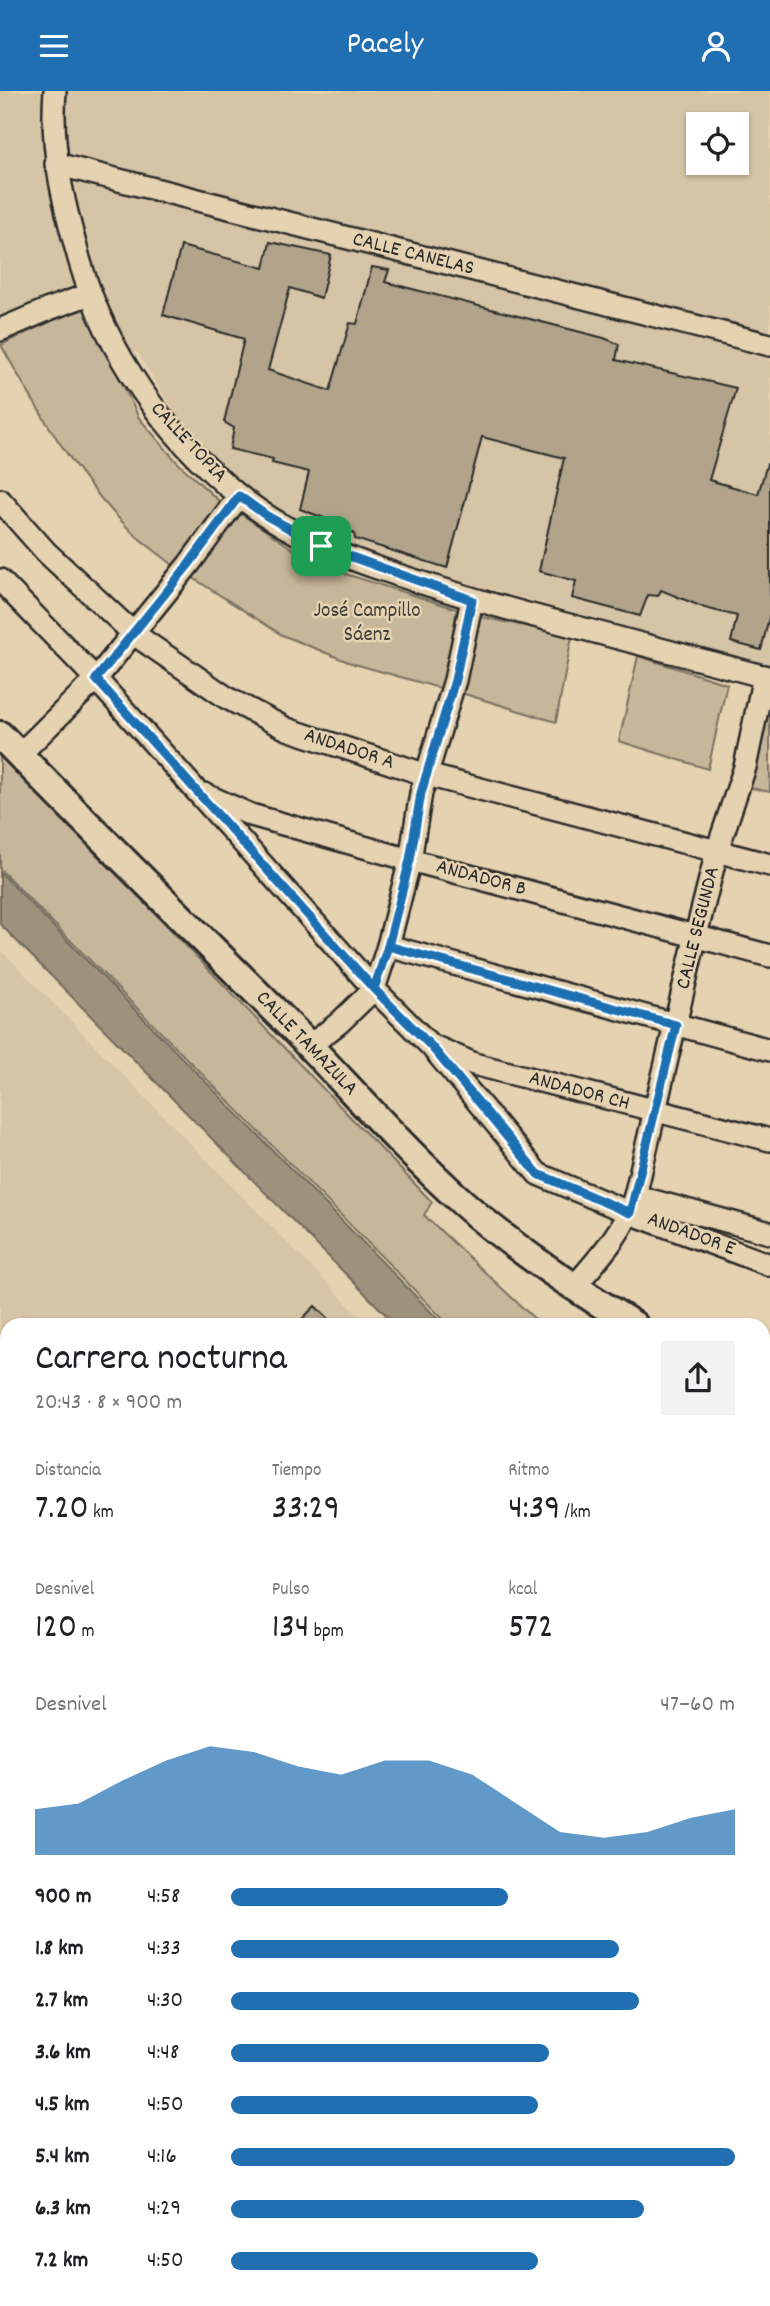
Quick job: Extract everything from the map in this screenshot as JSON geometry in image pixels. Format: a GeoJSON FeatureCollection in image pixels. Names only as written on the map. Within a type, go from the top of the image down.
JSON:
{"type":"FeatureCollection","features":[{"type":"Feature","properties":{"kind":"main road","name":"CALLE TAMAZULA"},"geometry":{"type":"LineString","coordinates":[[0,735],[309,1046],[410,1152],[464,1203],[527,1254],[623,1318]]}},
{"type":"Feature","properties":{"kind":"street","name":"CALLE TOPIA"},"geometry":{"type":"LineString","coordinates":[[55,91],[56,164],[67,215],[90,294],[110,338],[149,403],[190,451],[239,496],[267,516],[321,546],[472,600],[767,677]]}},
{"type":"Feature","properties":{"kind":"street","name":"CALLE CANELAS"},"geometry":{"type":"LineString","coordinates":[[56,164],[770,345]]}},
{"type":"Feature","properties":{"kind":"street"},"geometry":{"type":"LineString","coordinates":[[0,330],[90,294]]}},
{"type":"Feature","properties":{"kind":"street"},"geometry":{"type":"LineString","coordinates":[[19,755],[96,679],[134,634],[239,496]]}},
{"type":"Feature","properties":{"kind":"street","name":"ANDADOR A"},"geometry":{"type":"LineString","coordinates":[[0,500],[46,552],[134,634],[227,698],[287,729],[427,775],[770,865]]}},
{"type":"Feature","properties":{"kind":"street","name":"ANDADOR E"},"geometry":{"type":"LineString","coordinates":[[0,580],[96,679],[374,989],[431,1046],[538,1174],[633,1205],[765,1263]]}},
{"type":"Feature","properties":{"kind":"street"},"geometry":{"type":"LineString","coordinates":[[309,1046],[339,1023],[374,989],[410,860],[421,793],[455,680],[472,600]]}},
{"type":"Feature","properties":{"kind":"street","name":"CALLE SEGUNDA"},"geometry":{"type":"LineString","coordinates":[[574,1287],[608,1248],[633,1205],[717,851],[744,767],[767,677]]}},
{"type":"Feature","properties":{"kind":"street","name":"ANDADOR B"},"geometry":{"type":"LineString","coordinates":[[195,790],[251,815],[770,956]]}},
{"type":"Feature","properties":{"kind":"street"},"geometry":{"type":"LineString","coordinates":[[388,946],[770,1050]]}},
{"type":"Feature","properties":{"kind":"street","name":"ANDADOR CH"},"geometry":{"type":"LineString","coordinates":[[431,1046],[474,1064],[770,1140]]}},
{"type":"Feature","properties":{"kind":"street"},"geometry":{"type":"LineString","coordinates":[[633,1205],[770,1233],[765,1263]]}},
{"type":"Feature","properties":{"kind":"shaded area"},"geometry":{"type":"Polygon","coordinates":[[[0,91],[770,91],[770,666],[328,544],[205,461],[137,352],[0,333],[0,91]]]}},
{"type":"Feature","properties":{"kind":"shaded area"},"geometry":{"type":"Polygon","coordinates":[[[0,872],[437,1318],[389,1318],[0,924],[0,872]]]}},
{"type":"Feature","properties":{"kind":"shaded area"},"geometry":{"type":"Polygon","coordinates":[[[0,949],[361,1318],[0,1318],[0,949]]]}},
{"type":"Feature","properties":{"kind":"green space"},"geometry":{"type":"Polygon","coordinates":[[[84,305],[139,418],[177,462],[220,502],[174,566],[133,533],[91,486],[43,417],[1,345],[84,305]]]}},
{"type":"Feature","properties":{"kind":"green space","name":"José Campillo Sáenz"},"geometry":{"type":"Polygon","coordinates":[[[235,510],[317,565],[457,609],[443,689],[351,663],[282,635],[187,574],[235,510]]]}},
{"type":"Feature","properties":{"kind":"green space"},"geometry":{"type":"Polygon","coordinates":[[[477,616],[572,636],[556,722],[458,692],[477,616]]]}},
{"type":"Feature","properties":{"kind":"green space"},"geometry":{"type":"Polygon","coordinates":[[[638,656],[727,684],[708,769],[619,741],[638,656]]]}},
{"type":"Feature","properties":{"kind":"green space"},"geometry":{"type":"Polygon","coordinates":[[[770,700],[770,792],[747,787],[770,700]]]}},
{"type":"Feature","properties":{"kind":"green space"},"geometry":{"type":"Polygon","coordinates":[[[0,752],[432,1202],[424,1215],[534,1318],[442,1318],[0,869],[0,752]]]}},
{"type":"Feature","properties":{"kind":"building"},"geometry":{"type":"Polygon","coordinates":[[[270,242],[331,255],[321,298],[290,288],[268,370],[330,391],[350,323],[357,324],[372,267],[389,270],[385,282],[604,338],[619,344],[616,360],[736,388],[709,480],[758,494],[767,464],[770,464],[770,614],[761,650],[731,642],[737,616],[705,608],[661,590],[658,596],[648,595],[640,616],[572,598],[576,581],[539,571],[564,458],[482,437],[447,568],[355,539],[354,533],[322,527],[324,518],[300,509],[309,472],[272,463],[273,459],[230,449],[234,428],[224,422],[244,339],[163,315],[181,246],[264,268],[270,242]]]}},
{"type":"Feature","properties":{"kind":"building"},"geometry":{"type":"Polygon","coordinates":[[[315,1306],[327,1318],[303,1318],[315,1306]]]}},
{"type":"Feature","properties":{"kind":"route"},"geometry":{"type":"LineString","coordinates":[[321,546],[267,516],[239,496],[189,564],[96,679],[374,989],[388,946],[676,1025],[630,1213],[538,1174],[431,1046],[374,989],[410,860],[421,793],[455,680],[472,600],[321,546]]}}]}
